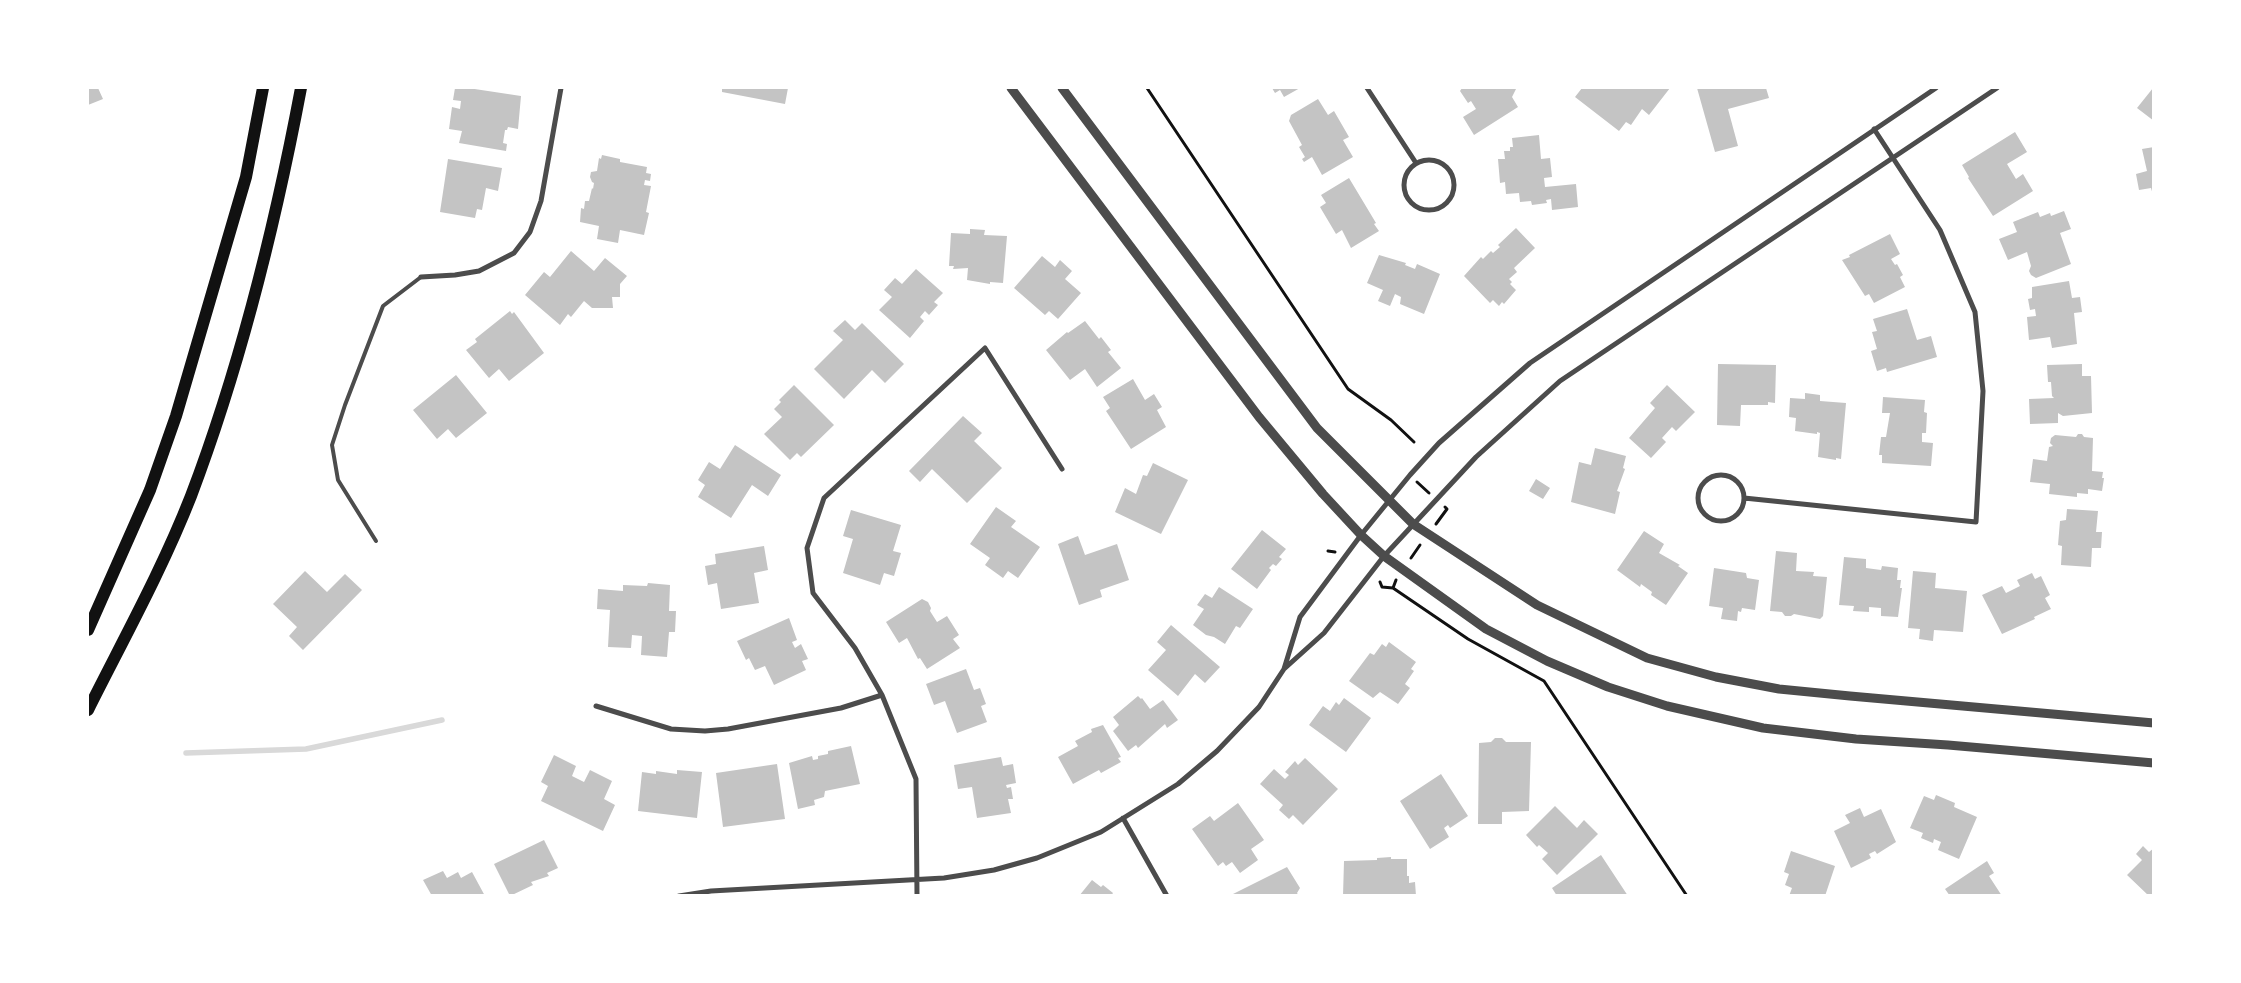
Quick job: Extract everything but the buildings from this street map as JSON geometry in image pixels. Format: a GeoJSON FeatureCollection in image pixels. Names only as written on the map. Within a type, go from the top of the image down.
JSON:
{"type":"FeatureCollection","features":[{"type":"Feature","properties":{"kind":"main road"},"geometry":{"type":"LineString","coordinates":[[88,630],[150,490],[176,416],[246,177],[263,88]]}},
{"type":"Feature","properties":{"kind":"main road"},"geometry":{"type":"LineString","coordinates":[[88,710],[160,565],[194,487],[242,341],[271,230],[301,88]]}},
{"type":"Feature","properties":{"kind":"street"},"geometry":{"type":"LineString","coordinates":[[421,277],[455,275],[478,271],[514,252],[530,232],[541,201],[561,88]]}},
{"type":"Feature","properties":{"kind":"street"},"geometry":{"type":"LineString","coordinates":[[1011,88],[1259,417],[1323,494],[1361,535],[1384,556],[1486,628],[1547,661],[1608,687],[1667,706],[1763,728],[1856,739],[1948,745],[2154,764]]}},
{"type":"Feature","properties":{"kind":"street"},"geometry":{"type":"LineString","coordinates":[[1062,88],[1312,421],[1413,524],[1537,604],[1599,636],[1648,658],[1716,677],[1779,689],[2154,723]]}},
{"type":"Feature","properties":{"kind":"street"},"geometry":{"type":"LineString","coordinates":[[1367,88],[1416,163]]}},
{"type":"Feature","properties":{"kind":"street"},"geometry":{"type":"LineString","coordinates":[[1284,669],[1300,617],[1361,535],[1410,475],[1453,430],[1530,363],[1936,88]]}},
{"type":"Feature","properties":{"kind":"street"},"geometry":{"type":"LineString","coordinates":[[679,896],[712,890],[916,879],[994,870],[1037,858],[1101,832],[1178,784],[1217,751],[1259,707],[1284,669],[1324,633],[1384,556],[1413,524],[1476,457],[1560,382],[1997,88]]}},
{"type":"Feature","properties":{"kind":"street"},"geometry":{"type":"LineString","coordinates":[[1744,498],[1976,522],[1983,390],[1975,312],[1940,230],[1895,157],[1874,129]]}},
{"type":"Feature","properties":{"kind":"street"},"geometry":{"type":"LineString","coordinates":[[1431,160],[1438,162],[1450,172],[1453,180],[1451,194],[1441,206],[1424,209],[1416,206],[1405,193],[1405,176],[1416,163],[1431,160]]}},
{"type":"Feature","properties":{"kind":"street"},"geometry":{"type":"LineString","coordinates":[[917,896],[916,779],[882,695],[855,648],[813,593],[807,548],[824,498],[985,348],[1062,469]]}},
{"type":"Feature","properties":{"kind":"street"},"geometry":{"type":"LineString","coordinates":[[1725,475],[1738,483],[1744,498],[1739,512],[1728,520],[1720,521],[1713,519],[1702,511],[1698,497],[1699,489],[1709,477],[1725,475]]}},
{"type":"Feature","properties":{"kind":"street"},"geometry":{"type":"LineString","coordinates":[[596,706],[671,729],[706,731],[728,730],[840,708],[882,695]]}},
{"type":"Feature","properties":{"kind":"street"},"geometry":{"type":"LineString","coordinates":[[1123,818],[1167,896]]}},
{"type":"Feature","properties":{"kind":"lane"},"geometry":{"type":"LineString","coordinates":[[376,541],[338,480],[332,445],[345,405],[383,306],[421,277]]}},
{"type":"Feature","properties":{"kind":"path"},"geometry":{"type":"LineString","coordinates":[[1147,88],[1348,389],[1391,420],[1414,442]]}},
{"type":"Feature","properties":{"kind":"path"},"geometry":{"type":"LineString","coordinates":[[1410,475],[1447,509]]}},
{"type":"Feature","properties":{"kind":"path"},"geometry":{"type":"LineString","coordinates":[[1393,588],[1398,576]]}},
{"type":"Feature","properties":{"kind":"path"},"geometry":{"type":"LineString","coordinates":[[1378,577],[1382,588],[1393,588],[1468,639],[1544,681],[1687,896]]}},
{"type":"Feature","properties":{"kind":"waterway"},"geometry":{"type":"LineString","coordinates":[[186,753],[306,749],[442,720]]}}]}
